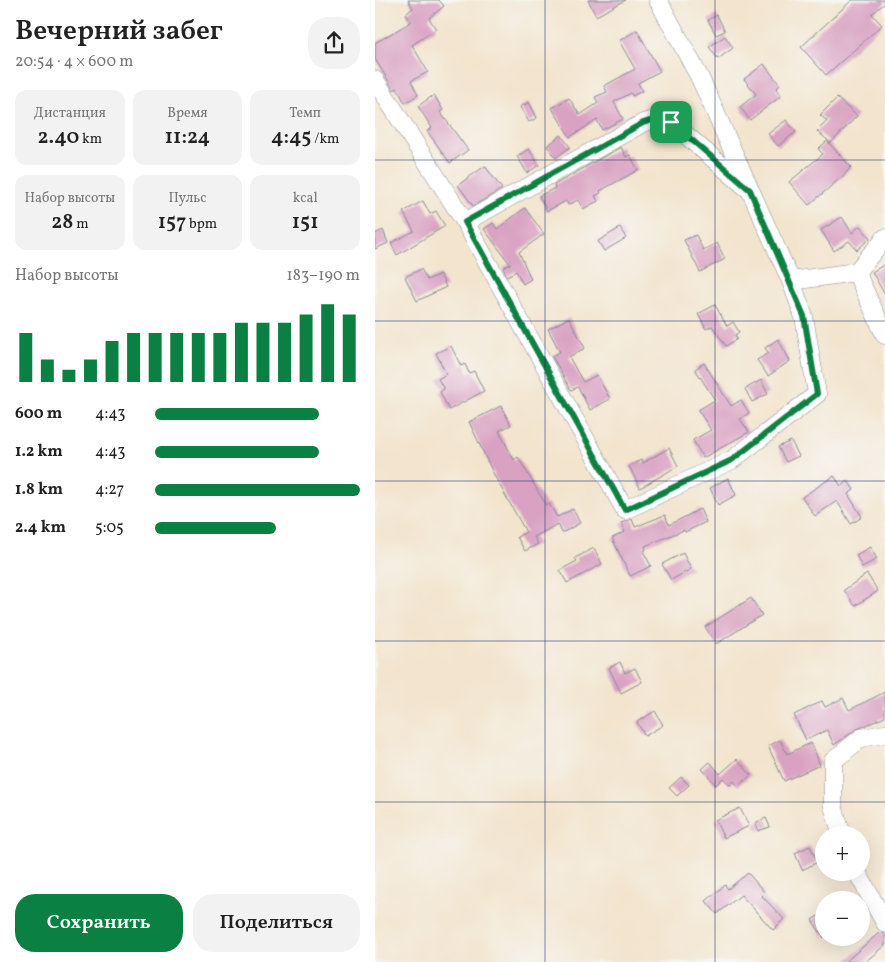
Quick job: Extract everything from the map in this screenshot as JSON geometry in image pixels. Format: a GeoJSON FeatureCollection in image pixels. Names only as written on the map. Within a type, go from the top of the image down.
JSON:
{"type":"FeatureCollection","features":[{"type":"Feature","properties":{"kind":"street"},"geometry":{"type":"LineString","coordinates":[[375,80],[465,222],[625,510],[732,460],[817,394],[804,316],[791,281],[700,78],[658,0]]}},
{"type":"Feature","properties":{"kind":"street"},"geometry":{"type":"LineString","coordinates":[[465,222],[643,123],[656,119],[671,122],[750,190]]}},
{"type":"Feature","properties":{"kind":"street"},"geometry":{"type":"LineString","coordinates":[[791,281],[856,272],[885,238]]}},
{"type":"Feature","properties":{"kind":"street"},"geometry":{"type":"LineString","coordinates":[[856,272],[885,335]]}},
{"type":"Feature","properties":{"kind":"street"},"geometry":{"type":"LineString","coordinates":[[839,826],[833,806],[833,761],[861,738],[885,734]]}},
{"type":"Feature","properties":{"kind":"street"},"geometry":{"type":"LineString","coordinates":[[862,881],[885,923]]}},
{"type":"Feature","properties":{"kind":"building"},"geometry":{"type":"Polygon","coordinates":[[[408,0],[439,0],[444,6],[429,18],[436,29],[412,45],[428,72],[411,81],[418,95],[405,103],[397,88],[394,90],[375,59],[375,43],[411,22],[406,14],[413,8],[408,0]]]}},
{"type":"Feature","properties":{"kind":"building"},"geometry":{"type":"Polygon","coordinates":[[[588,0],[626,0],[596,16],[588,0]]]}},
{"type":"Feature","properties":{"kind":"building"},"geometry":{"type":"Polygon","coordinates":[[[852,0],[885,0],[885,3],[872,14],[882,25],[826,75],[801,47],[852,0]]]}},
{"type":"Feature","properties":{"kind":"building"},"geometry":{"type":"Polygon","coordinates":[[[717,15],[725,31],[716,35],[708,20],[717,15]]]}},
{"type":"Feature","properties":{"kind":"building"},"geometry":{"type":"Polygon","coordinates":[[[637,30],[660,71],[638,83],[642,91],[632,96],[631,93],[614,102],[623,119],[602,130],[597,120],[570,137],[552,108],[569,98],[580,115],[598,103],[595,97],[607,92],[604,86],[635,69],[619,41],[637,30]]]}},
{"type":"Feature","properties":{"kind":"building"},"geometry":{"type":"Polygon","coordinates":[[[725,36],[733,48],[718,59],[709,47],[725,36]]]}},
{"type":"Feature","properties":{"kind":"building"},"geometry":{"type":"Polygon","coordinates":[[[764,64],[780,85],[776,89],[781,96],[750,120],[740,107],[756,94],[744,79],[764,64]]]}},
{"type":"Feature","properties":{"kind":"building"},"geometry":{"type":"Polygon","coordinates":[[[434,95],[443,110],[440,112],[468,150],[450,163],[427,131],[432,128],[418,106],[434,95]]]}},
{"type":"Feature","properties":{"kind":"building"},"geometry":{"type":"Polygon","coordinates":[[[837,98],[857,116],[831,143],[817,131],[827,121],[820,115],[837,98]]]}},
{"type":"Feature","properties":{"kind":"building"},"geometry":{"type":"Polygon","coordinates":[[[529,102],[537,118],[529,122],[520,107],[529,102]]]}},
{"type":"Feature","properties":{"kind":"building"},"geometry":{"type":"Polygon","coordinates":[[[786,120],[796,132],[778,146],[768,134],[786,120]]]}},
{"type":"Feature","properties":{"kind":"building"},"geometry":{"type":"Polygon","coordinates":[[[561,135],[570,147],[556,158],[547,146],[561,135]]]}},
{"type":"Feature","properties":{"kind":"building"},"geometry":{"type":"Polygon","coordinates":[[[827,141],[851,167],[809,205],[789,182],[823,154],[818,149],[827,141]]]}},
{"type":"Feature","properties":{"kind":"building"},"geometry":{"type":"Polygon","coordinates":[[[621,147],[626,157],[630,155],[638,170],[600,191],[601,193],[595,196],[598,201],[583,209],[578,200],[568,205],[566,201],[547,211],[539,196],[555,188],[554,185],[621,147]]]}},
{"type":"Feature","properties":{"kind":"building"},"geometry":{"type":"Polygon","coordinates":[[[529,149],[539,165],[527,173],[517,156],[529,149]]]}},
{"type":"Feature","properties":{"kind":"building"},"geometry":{"type":"Polygon","coordinates":[[[485,166],[502,189],[473,206],[458,185],[485,166]]]}},
{"type":"Feature","properties":{"kind":"building"},"geometry":{"type":"Polygon","coordinates":[[[423,201],[430,214],[436,211],[445,226],[397,255],[391,243],[414,231],[403,212],[423,201]]]}},
{"type":"Feature","properties":{"kind":"building"},"geometry":{"type":"Polygon","coordinates":[[[525,208],[544,234],[519,252],[531,279],[523,284],[516,271],[507,276],[503,268],[510,264],[484,229],[493,223],[497,229],[525,208]]]}},
{"type":"Feature","properties":{"kind":"building"},"geometry":{"type":"Polygon","coordinates":[[[842,217],[852,233],[860,226],[870,238],[857,250],[849,241],[834,251],[821,230],[842,217]]]}},
{"type":"Feature","properties":{"kind":"building"},"geometry":{"type":"Polygon","coordinates":[[[620,228],[626,238],[604,251],[598,241],[620,228]]]}},
{"type":"Feature","properties":{"kind":"building"},"geometry":{"type":"Polygon","coordinates":[[[383,230],[388,243],[375,249],[375,234],[383,230]]]}},
{"type":"Feature","properties":{"kind":"building"},"geometry":{"type":"Polygon","coordinates":[[[696,235],[703,250],[717,243],[725,259],[700,272],[684,240],[696,235]]]}},
{"type":"Feature","properties":{"kind":"building"},"geometry":{"type":"Polygon","coordinates":[[[885,264],[885,295],[872,272],[885,264]]]}},
{"type":"Feature","properties":{"kind":"building"},"geometry":{"type":"Polygon","coordinates":[[[421,269],[427,280],[440,274],[446,287],[417,301],[405,277],[421,269]]]}},
{"type":"Feature","properties":{"kind":"building"},"geometry":{"type":"Polygon","coordinates":[[[715,305],[727,326],[733,322],[739,332],[735,335],[737,339],[726,346],[712,326],[706,329],[698,314],[715,305]]]}},
{"type":"Feature","properties":{"kind":"building"},"geometry":{"type":"Polygon","coordinates":[[[569,318],[585,348],[569,357],[583,382],[597,375],[610,399],[590,410],[578,387],[571,390],[552,356],[560,352],[548,329],[569,318]]]}},
{"type":"Feature","properties":{"kind":"building"},"geometry":{"type":"Polygon","coordinates":[[[778,339],[790,361],[768,376],[757,360],[769,353],[765,348],[778,339]]]}},
{"type":"Feature","properties":{"kind":"building"},"geometry":{"type":"Polygon","coordinates":[[[451,346],[461,366],[465,364],[469,373],[474,371],[484,391],[449,410],[440,392],[444,389],[438,379],[446,374],[436,353],[451,346]]]}},
{"type":"Feature","properties":{"kind":"building"},"geometry":{"type":"Polygon","coordinates":[[[704,363],[731,406],[741,400],[749,413],[740,419],[749,432],[703,458],[693,440],[711,430],[698,410],[715,400],[695,369],[704,363]]]}},
{"type":"Feature","properties":{"kind":"building"},"geometry":{"type":"Polygon","coordinates":[[[761,380],[768,394],[752,402],[745,389],[761,380]]]}},
{"type":"Feature","properties":{"kind":"building"},"geometry":{"type":"Polygon","coordinates":[[[501,406],[511,425],[499,431],[514,460],[518,457],[546,505],[549,504],[557,517],[573,509],[580,523],[562,533],[558,524],[534,537],[538,544],[525,551],[517,537],[526,532],[495,477],[469,422],[501,406]]]}},
{"type":"Feature","properties":{"kind":"building"},"geometry":{"type":"Polygon","coordinates":[[[791,441],[799,456],[786,462],[778,447],[791,441]]]}},
{"type":"Feature","properties":{"kind":"building"},"geometry":{"type":"Polygon","coordinates":[[[669,448],[678,466],[640,488],[629,466],[641,460],[643,463],[669,448]]]}},
{"type":"Feature","properties":{"kind":"building"},"geometry":{"type":"Polygon","coordinates":[[[834,476],[841,486],[848,481],[854,490],[848,494],[862,517],[851,524],[837,501],[815,516],[802,497],[834,476]]]}},
{"type":"Feature","properties":{"kind":"building"},"geometry":{"type":"Polygon","coordinates":[[[728,478],[736,495],[718,505],[710,488],[728,478]]]}},
{"type":"Feature","properties":{"kind":"building"},"geometry":{"type":"Polygon","coordinates":[[[700,509],[706,522],[685,532],[684,530],[645,546],[646,550],[643,551],[651,566],[630,576],[612,538],[625,532],[621,523],[632,519],[635,527],[665,515],[669,525],[700,509]]]}},
{"type":"Feature","properties":{"kind":"building"},"geometry":{"type":"Polygon","coordinates":[[[870,547],[877,559],[862,567],[856,555],[870,547]]]}},
{"type":"Feature","properties":{"kind":"building"},"geometry":{"type":"Polygon","coordinates":[[[594,548],[602,564],[567,583],[560,570],[577,561],[575,558],[594,548]]]}},
{"type":"Feature","properties":{"kind":"building"},"geometry":{"type":"Polygon","coordinates":[[[683,553],[691,569],[671,580],[662,564],[683,553]]]}},
{"type":"Feature","properties":{"kind":"building"},"geometry":{"type":"Polygon","coordinates":[[[867,574],[878,591],[855,606],[844,590],[867,574]]]}},
{"type":"Feature","properties":{"kind":"building"},"geometry":{"type":"Polygon","coordinates":[[[751,598],[762,615],[716,644],[705,627],[751,598]]]}},
{"type":"Feature","properties":{"kind":"building"},"geometry":{"type":"Polygon","coordinates":[[[620,662],[625,673],[635,668],[642,682],[621,693],[609,668],[620,662]]]}},
{"type":"Feature","properties":{"kind":"building"},"geometry":{"type":"Polygon","coordinates":[[[885,692],[885,717],[855,730],[834,745],[827,730],[806,740],[794,715],[822,701],[825,707],[843,698],[849,710],[885,692]]]}},
{"type":"Feature","properties":{"kind":"building"},"geometry":{"type":"Polygon","coordinates":[[[655,711],[663,725],[645,736],[637,722],[655,711]]]}},
{"type":"Feature","properties":{"kind":"building"},"geometry":{"type":"Polygon","coordinates":[[[780,740],[787,754],[811,743],[820,765],[784,781],[768,746],[780,740]]]}},
{"type":"Feature","properties":{"kind":"building"},"geometry":{"type":"Polygon","coordinates":[[[737,759],[751,775],[738,786],[734,781],[730,785],[723,778],[716,785],[702,769],[710,762],[720,774],[737,759]]]}},
{"type":"Feature","properties":{"kind":"building"},"geometry":{"type":"Polygon","coordinates":[[[681,777],[689,785],[677,796],[669,788],[681,777]]]}},
{"type":"Feature","properties":{"kind":"building"},"geometry":{"type":"Polygon","coordinates":[[[740,808],[749,826],[724,838],[715,820],[740,808]]]}},
{"type":"Feature","properties":{"kind":"building"},"geometry":{"type":"Polygon","coordinates":[[[766,818],[770,827],[758,831],[755,823],[766,818]]]}},
{"type":"Feature","properties":{"kind":"building"},"geometry":{"type":"Polygon","coordinates":[[[810,846],[815,856],[815,864],[802,870],[795,853],[810,846]]]}},
{"type":"Feature","properties":{"kind":"building"},"geometry":{"type":"Polygon","coordinates":[[[748,873],[765,893],[762,896],[784,919],[773,930],[741,895],[717,914],[706,901],[725,885],[728,889],[748,873]]]}},
{"type":"Feature","properties":{"kind":"building"},"geometry":{"type":"Polygon","coordinates":[[[880,932],[885,934],[885,945],[865,962],[845,962],[864,946],[870,946],[870,941],[880,932]]]}},
{"type":"Feature","properties":{"kind":"route"},"geometry":{"type":"LineString","coordinates":[[656,119],[671,122],[750,190],[791,281],[804,316],[817,394],[732,460],[625,510],[465,222],[643,123],[656,119]]}}]}
